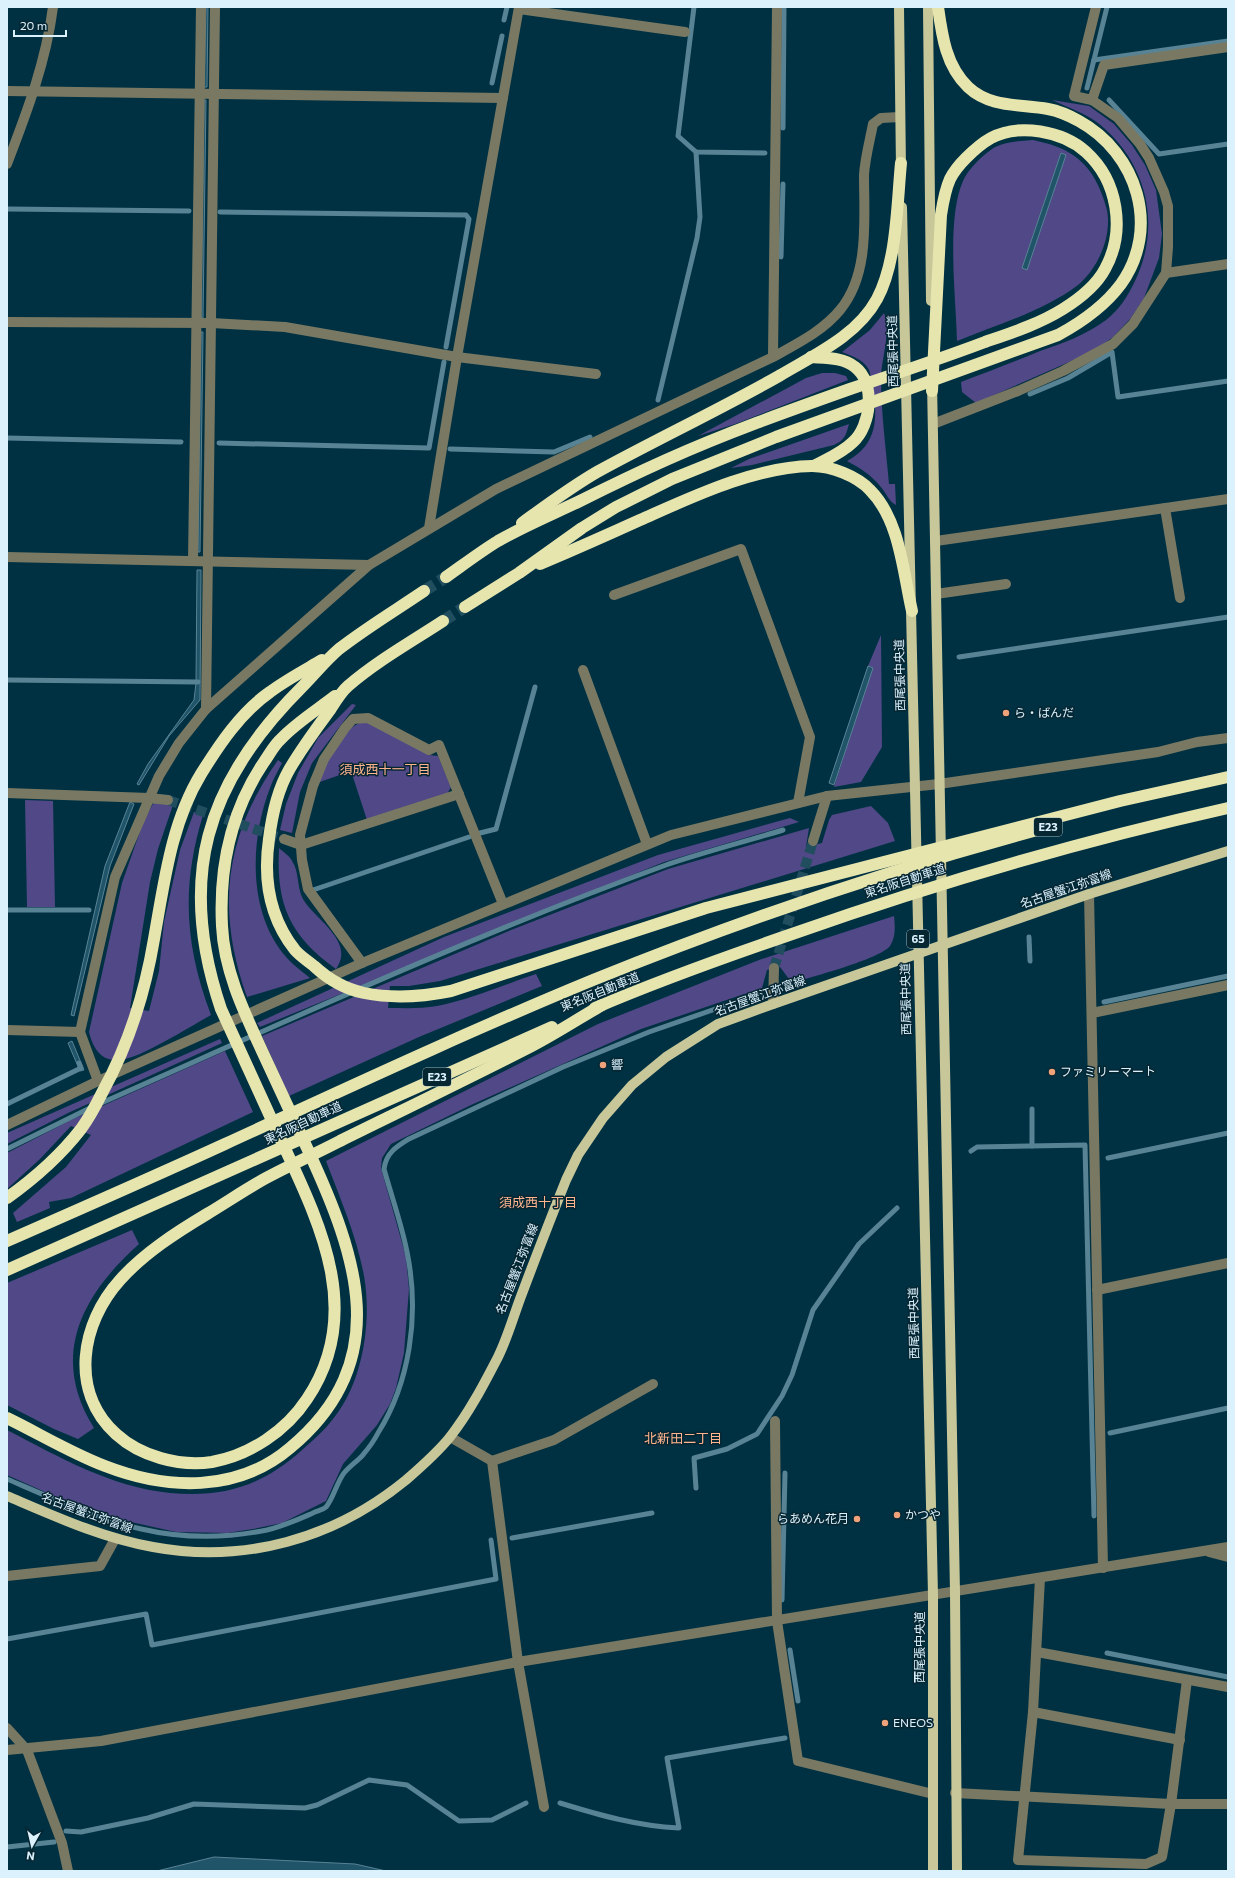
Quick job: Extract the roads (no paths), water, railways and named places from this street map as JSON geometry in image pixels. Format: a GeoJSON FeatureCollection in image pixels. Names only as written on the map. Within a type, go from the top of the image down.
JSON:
{"type":"FeatureCollection","features":[{"type":"Feature","properties":{"kind":"highway"},"geometry":{"type":"LineString","coordinates":[[465,607],[519,573],[616,507],[672,479],[768,440],[1058,335],[1076,325],[1108,299],[1121,283],[1131,266],[1137,247],[1140,227],[1140,206],[1136,187],[1120,155],[1092,130],[1065,114],[1048,109],[998,103],[982,97],[969,88],[959,77],[950,62],[941,33],[938,7]]}},
{"type":"Feature","properties":{"kind":"highway"},"geometry":{"type":"LineString","coordinates":[[499,540],[665,460],[774,416],[850,389],[976,345],[1019,330],[1061,310],[1093,286],[1104,270],[1112,252],[1116,235],[1117,216],[1114,197],[1108,179],[1085,151],[1072,142],[1052,134],[1031,130],[1010,132],[992,137],[963,161],[951,177],[944,195],[941,215],[932,391]]}},
{"type":"Feature","properties":{"kind":"highway"},"geometry":{"type":"LineString","coordinates":[[446,577],[558,496],[596,473],[744,395],[811,357],[852,330],[866,316],[877,300],[885,280],[892,253],[901,163]]}},
{"type":"Feature","properties":{"kind":"highway"},"geometry":{"type":"LineString","coordinates":[[811,357],[837,359],[856,367],[863,376],[867,388],[868,406],[867,419],[863,431],[854,442],[842,452],[814,466]]}},
{"type":"Feature","properties":{"kind":"highway"},"geometry":{"type":"LineString","coordinates":[[519,573],[693,497],[729,483],[792,468],[814,466],[835,470],[854,478],[870,489],[881,504],[890,520],[897,541],[912,611]]}},
{"type":"Feature","properties":{"kind":"highway"},"geometry":{"type":"LineString","coordinates":[[7,1198],[46,1168],[81,1128],[111,1077],[139,1008],[147,975],[168,862],[177,829],[188,800],[200,775],[242,718],[269,692],[339,650],[424,591]]}},
{"type":"Feature","properties":{"kind":"highway"},"geometry":{"type":"LineString","coordinates":[[7,1418],[107,1466],[152,1480],[195,1484],[215,1483],[234,1478],[264,1466],[285,1452],[315,1426],[334,1399],[349,1364],[357,1322],[357,1302],[353,1271],[340,1226],[320,1177],[239,1001],[225,953],[222,929],[223,874],[233,824],[242,800],[255,776],[280,739],[347,686],[394,652],[443,621]]}},
{"type":"Feature","properties":{"kind":"highway"},"geometry":{"type":"LineString","coordinates":[[339,650],[281,708],[262,731],[240,762],[216,810],[209,834],[204,858],[200,910],[206,960],[221,1009],[302,1185],[328,1256],[335,1298],[334,1327],[327,1361],[320,1378],[301,1409],[286,1424],[266,1440],[228,1458],[207,1462],[165,1459],[144,1453],[125,1442],[110,1429],[96,1408],[86,1382],[85,1363],[90,1329],[117,1282],[133,1266],[180,1230],[265,1178],[534,1045],[602,1005]]}},
{"type":"Feature","properties":{"kind":"highway"},"geometry":{"type":"LineString","coordinates":[[347,686],[300,751],[288,771],[278,793],[272,818],[267,851],[266,879],[272,908],[282,930],[296,951],[320,971],[345,987],[363,993],[390,997],[423,997],[451,991],[706,908],[1120,800],[1228,777]]}},
{"type":"Feature","properties":{"kind":"highway","name":"東名阪自動車道"},"geometry":{"type":"LineString","coordinates":[[7,1241],[204,1154],[461,1036],[594,980],[717,932],[870,880],[1038,830],[1228,783]]}},
{"type":"Feature","properties":{"kind":"highway","name":"東名阪自動車道"},"geometry":{"type":"LineString","coordinates":[[7,1270],[602,1005],[728,956],[876,904],[1043,854],[1228,808]]}},
{"type":"Feature","properties":{"kind":"main road","name":"西尾張中央道"},"geometry":{"type":"LineString","coordinates":[[899,7],[900,117],[933,1595],[933,1871]]}},
{"type":"Feature","properties":{"kind":"main road","name":"65"},"geometry":{"type":"LineString","coordinates":[[928,7],[938,784],[955,1592],[955,1793],[957,1871]]}},
{"type":"Feature","properties":{"kind":"main road","name":"名古屋蟹江弥富線"},"geometry":{"type":"LineString","coordinates":[[7,1496],[67,1522],[115,1539],[152,1547],[186,1552],[216,1552],[260,1548],[298,1540],[339,1524],[386,1496],[419,1469],[450,1437],[499,1355],[566,1180],[578,1155],[604,1118],[632,1085],[666,1057],[718,1024],[1089,894],[1228,851]]}},
{"type":"Feature","properties":{"kind":"street"},"geometry":{"type":"LineString","coordinates":[[7,164],[35,91],[50,31],[53,7]]}},
{"type":"Feature","properties":{"kind":"street"},"geometry":{"type":"LineString","coordinates":[[193,561],[201,7]]}},
{"type":"Feature","properties":{"kind":"street"},"geometry":{"type":"LineString","coordinates":[[206,709],[215,7]]}},
{"type":"Feature","properties":{"kind":"street"},"geometry":{"type":"LineString","coordinates":[[773,357],[777,7]]}},
{"type":"Feature","properties":{"kind":"street"},"geometry":{"type":"LineString","coordinates":[[933,424],[1057,374],[1113,344],[1133,324],[1166,273],[1168,247],[1168,206],[1157,173],[1149,158],[1118,118],[1092,100],[1074,96],[1096,7]]}},
{"type":"Feature","properties":{"kind":"street"},"geometry":{"type":"LineString","coordinates":[[429,528],[457,356],[519,8],[685,32]]}},
{"type":"Feature","properties":{"kind":"street"},"geometry":{"type":"LineString","coordinates":[[1092,100],[1104,65],[1228,47]]}},
{"type":"Feature","properties":{"kind":"street"},"geometry":{"type":"LineString","coordinates":[[7,91],[503,98]]}},
{"type":"Feature","properties":{"kind":"street"},"geometry":{"type":"LineString","coordinates":[[98,1081],[80,1032],[115,877],[159,776],[179,743],[206,709],[369,565],[496,489],[773,357],[816,331],[840,311],[852,294],[860,268],[866,218],[864,173],[873,124],[881,118],[900,117]]}},
{"type":"Feature","properties":{"kind":"street"},"geometry":{"type":"LineString","coordinates":[[1166,273],[1228,264]]}},
{"type":"Feature","properties":{"kind":"street"},"geometry":{"type":"LineString","coordinates":[[7,322],[211,323],[285,327],[457,356],[596,374]]}},
{"type":"Feature","properties":{"kind":"street"},"geometry":{"type":"LineString","coordinates":[[936,541],[1228,499]]}},
{"type":"Feature","properties":{"kind":"street"},"geometry":{"type":"LineString","coordinates":[[1165,508],[1180,598]]}},
{"type":"Feature","properties":{"kind":"street"},"geometry":{"type":"LineString","coordinates":[[614,595],[741,548],[810,736],[798,803]]}},
{"type":"Feature","properties":{"kind":"street"},"geometry":{"type":"LineString","coordinates":[[7,557],[369,565]]}},
{"type":"Feature","properties":{"kind":"street"},"geometry":{"type":"LineString","coordinates":[[936,594],[1006,584]]}},
{"type":"Feature","properties":{"kind":"street"},"geometry":{"type":"LineString","coordinates":[[583,670],[647,844]]}},
{"type":"Feature","properties":{"kind":"street"},"geometry":{"type":"LineString","coordinates":[[362,963],[308,889],[302,860],[300,835],[313,786],[324,759],[353,718],[368,718],[429,750],[439,745],[503,904]]}},
{"type":"Feature","properties":{"kind":"street"},"geometry":{"type":"LineString","coordinates":[[7,1125],[98,1081],[362,963],[671,834],[827,796],[938,784],[1158,752],[1197,742],[1228,738]]}},
{"type":"Feature","properties":{"kind":"street"},"geometry":{"type":"LineString","coordinates":[[7,793],[168,800]]}},
{"type":"Feature","properties":{"kind":"street"},"geometry":{"type":"LineString","coordinates":[[284,840],[301,845],[459,794]]}},
{"type":"Feature","properties":{"kind":"street"},"geometry":{"type":"LineString","coordinates":[[813,841],[827,796]]}},
{"type":"Feature","properties":{"kind":"street"},"geometry":{"type":"LineString","coordinates":[[1089,894],[1102,1568]]}},
{"type":"Feature","properties":{"kind":"street"},"geometry":{"type":"LineString","coordinates":[[773,1004],[774,968]]}},
{"type":"Feature","properties":{"kind":"street"},"geometry":{"type":"LineString","coordinates":[[1092,1014],[1228,986]]}},
{"type":"Feature","properties":{"kind":"street"},"geometry":{"type":"LineString","coordinates":[[7,1030],[80,1032]]}},
{"type":"Feature","properties":{"kind":"street"},"geometry":{"type":"LineString","coordinates":[[1097,1290],[1228,1263]]}},
{"type":"Feature","properties":{"kind":"street"},"geometry":{"type":"LineString","coordinates":[[450,1437],[492,1461],[554,1440],[654,1384]]}},
{"type":"Feature","properties":{"kind":"street"},"geometry":{"type":"LineString","coordinates":[[775,1421],[777,1621],[798,1761],[933,1794]]}},
{"type":"Feature","properties":{"kind":"street"},"geometry":{"type":"LineString","coordinates":[[492,1461],[518,1662],[544,1807]]}},
{"type":"Feature","properties":{"kind":"street"},"geometry":{"type":"LineString","coordinates":[[7,1576],[100,1566],[115,1539]]}},
{"type":"Feature","properties":{"kind":"street"},"geometry":{"type":"LineString","coordinates":[[7,1750],[27,1750],[101,1741],[518,1662],[1228,1547]]}},
{"type":"Feature","properties":{"kind":"street"},"geometry":{"type":"LineString","coordinates":[[1207,1551],[1228,1557]]}},
{"type":"Feature","properties":{"kind":"street"},"geometry":{"type":"LineString","coordinates":[[1040,1578],[1033,1712],[1023,1797],[1018,1860],[1146,1864],[1162,1857],[1172,1804],[1188,1680]]}},
{"type":"Feature","properties":{"kind":"street"},"geometry":{"type":"LineString","coordinates":[[1037,1652],[1228,1687]]}},
{"type":"Feature","properties":{"kind":"street"},"geometry":{"type":"LineString","coordinates":[[1033,1712],[1180,1740]]}},
{"type":"Feature","properties":{"kind":"street"},"geometry":{"type":"LineString","coordinates":[[7,1728],[27,1750],[62,1843],[68,1871]]}},
{"type":"Feature","properties":{"kind":"street"},"geometry":{"type":"LineString","coordinates":[[955,1793],[1172,1804],[1228,1804]]}},
{"type":"Feature","properties":{"kind":"water"},"geometry":{"type":"Polygon","coordinates":[[[206,7],[208,7],[207,87],[204,87],[206,7]]]}},
{"type":"Feature","properties":{"kind":"water"},"geometry":{"type":"Polygon","coordinates":[[[204,100],[206,100],[203,318],[201,318],[204,100]]]}},
{"type":"Feature","properties":{"kind":"water"},"geometry":{"type":"Polygon","coordinates":[[[1061,153],[1066,155],[1027,270],[1022,268],[1061,153]]]}},
{"type":"Feature","properties":{"kind":"water"},"geometry":{"type":"Polygon","coordinates":[[[201,332],[203,332],[200,552],[198,552],[201,332]]]}},
{"type":"Feature","properties":{"kind":"water"},"geometry":{"type":"Polygon","coordinates":[[[197,570],[201,570],[200,700],[169,736],[139,785],[137,784],[148,764],[194,700],[196,683],[197,570]]]}},
{"type":"Feature","properties":{"kind":"water"},"geometry":{"type":"Polygon","coordinates":[[[868,666],[873,668],[834,785],[829,783],[868,666]]]}},
{"type":"Feature","properties":{"kind":"water"},"geometry":{"type":"Polygon","coordinates":[[[130,802],[134,804],[110,866],[74,1016],[71,1015],[105,866],[130,802]]]}},
{"type":"Feature","properties":{"kind":"water"},"geometry":{"type":"Polygon","coordinates":[[[72,1041],[84,1070],[80,1071],[68,1043],[72,1041]]]}},
{"type":"Feature","properties":{"kind":"water"},"geometry":{"type":"Polygon","coordinates":[[[214,1857],[355,1864],[386,1871],[157,1871],[214,1857]]]}},
{"type":"Feature","properties":{"kind":"waterway"},"geometry":{"type":"LineString","coordinates":[[504,20],[507,7]]}},
{"type":"Feature","properties":{"kind":"waterway"},"geometry":{"type":"LineString","coordinates":[[694,7],[678,136],[696,152],[765,153]]}},
{"type":"Feature","properties":{"kind":"waterway"},"geometry":{"type":"LineString","coordinates":[[783,128],[784,7]]}},
{"type":"Feature","properties":{"kind":"waterway"},"geometry":{"type":"LineString","coordinates":[[1087,88],[1107,7]]}},
{"type":"Feature","properties":{"kind":"waterway"},"geometry":{"type":"LineString","coordinates":[[492,83],[502,36]]}},
{"type":"Feature","properties":{"kind":"waterway"},"geometry":{"type":"LineString","coordinates":[[1094,60],[1228,41]]}},
{"type":"Feature","properties":{"kind":"waterway"},"geometry":{"type":"LineString","coordinates":[[1109,100],[1159,154],[1228,144]]}},
{"type":"Feature","properties":{"kind":"waterway"},"geometry":{"type":"LineString","coordinates":[[658,400],[697,238],[700,217],[696,152]]}},
{"type":"Feature","properties":{"kind":"waterway"},"geometry":{"type":"LineString","coordinates":[[781,257],[783,184]]}},
{"type":"Feature","properties":{"kind":"waterway"},"geometry":{"type":"LineString","coordinates":[[7,209],[189,211]]}},
{"type":"Feature","properties":{"kind":"waterway"},"geometry":{"type":"LineString","coordinates":[[220,212],[466,215],[469,219],[446,347]]}},
{"type":"Feature","properties":{"kind":"waterway"},"geometry":{"type":"LineString","coordinates":[[1030,394],[1068,378],[1112,352],[1118,397],[1228,381]]}},
{"type":"Feature","properties":{"kind":"waterway"},"geometry":{"type":"LineString","coordinates":[[219,443],[429,448],[444,362]]}},
{"type":"Feature","properties":{"kind":"waterway"},"geometry":{"type":"LineString","coordinates":[[450,449],[554,452],[590,437]]}},
{"type":"Feature","properties":{"kind":"waterway"},"geometry":{"type":"LineString","coordinates":[[7,438],[181,442]]}},
{"type":"Feature","properties":{"kind":"waterway"},"geometry":{"type":"LineString","coordinates":[[959,657],[1228,617]]}},
{"type":"Feature","properties":{"kind":"waterway"},"geometry":{"type":"LineString","coordinates":[[7,680],[198,682]]}},
{"type":"Feature","properties":{"kind":"waterway"},"geometry":{"type":"LineString","coordinates":[[480,833],[496,829],[535,687]]}},
{"type":"Feature","properties":{"kind":"waterway"},"geometry":{"type":"LineString","coordinates":[[99,1104],[310,1010],[522,920],[666,865],[783,830]]}},
{"type":"Feature","properties":{"kind":"waterway"},"geometry":{"type":"LineString","coordinates":[[313,890],[469,837]]}},
{"type":"Feature","properties":{"kind":"waterway"},"geometry":{"type":"LineString","coordinates":[[7,910],[89,910]]}},
{"type":"Feature","properties":{"kind":"waterway"},"geometry":{"type":"LineString","coordinates":[[1029,937],[1030,961]]}},
{"type":"Feature","properties":{"kind":"waterway"},"geometry":{"type":"LineString","coordinates":[[1104,1002],[1228,976]]}},
{"type":"Feature","properties":{"kind":"waterway"},"geometry":{"type":"LineString","coordinates":[[7,1479],[102,1518],[133,1527],[164,1533],[196,1536],[230,1535],[267,1530],[290,1523],[325,1508],[331,1500],[344,1473],[369,1448],[389,1413],[398,1392],[409,1348],[412,1325],[412,1302],[408,1257],[384,1169],[385,1163],[392,1151],[409,1139],[563,1067],[649,1032],[724,1006]]}},
{"type":"Feature","properties":{"kind":"waterway"},"geometry":{"type":"LineString","coordinates":[[7,1104],[81,1068],[79,1063]]}},
{"type":"Feature","properties":{"kind":"waterway"},"geometry":{"type":"LineString","coordinates":[[7,1149],[92,1107]]}},
{"type":"Feature","properties":{"kind":"waterway"},"geometry":{"type":"LineString","coordinates":[[1032,1109],[1032,1146]]}},
{"type":"Feature","properties":{"kind":"waterway"},"geometry":{"type":"LineString","coordinates":[[1108,1158],[1228,1133]]}},
{"type":"Feature","properties":{"kind":"waterway"},"geometry":{"type":"LineString","coordinates":[[971,1151],[977,1147],[1085,1145],[1094,1516]]}},
{"type":"Feature","properties":{"kind":"waterway"},"geometry":{"type":"LineString","coordinates":[[696,1488],[694,1458],[727,1449],[757,1434],[782,1396],[792,1375],[813,1310],[859,1244],[897,1208]]}},
{"type":"Feature","properties":{"kind":"waterway"},"geometry":{"type":"LineString","coordinates":[[1110,1433],[1228,1408]]}},
{"type":"Feature","properties":{"kind":"waterway"},"geometry":{"type":"LineString","coordinates":[[782,1600],[785,1473]]}},
{"type":"Feature","properties":{"kind":"waterway"},"geometry":{"type":"LineString","coordinates":[[512,1538],[652,1513]]}},
{"type":"Feature","properties":{"kind":"waterway"},"geometry":{"type":"LineString","coordinates":[[7,1639],[146,1614],[152,1645],[496,1579],[491,1540]]}},
{"type":"Feature","properties":{"kind":"waterway"},"geometry":{"type":"LineString","coordinates":[[790,1650],[798,1701]]}},
{"type":"Feature","properties":{"kind":"waterway"},"geometry":{"type":"LineString","coordinates":[[1107,1653],[1228,1677]]}},
{"type":"Feature","properties":{"kind":"waterway"},"geometry":{"type":"LineString","coordinates":[[560,1803],[604,1816],[648,1825],[679,1828],[667,1758],[785,1738]]}},
{"type":"Feature","properties":{"kind":"waterway"},"geometry":{"type":"LineString","coordinates":[[66,1831],[81,1832],[148,1818],[194,1804],[305,1808],[317,1805],[369,1780],[407,1785],[459,1821],[492,1820],[526,1803]]}},
{"type":"Feature","properties":{"kind":"waterway"},"geometry":{"type":"LineString","coordinates":[[7,1847],[54,1842]]}},
{"type":"Feature","properties":{"kind":"tunnel"},"geometry":{"type":"LineString","coordinates":[[424,591],[446,577]]}},
{"type":"Feature","properties":{"kind":"tunnel"},"geometry":{"type":"LineString","coordinates":[[443,621],[465,607]]}},
{"type":"Feature","properties":{"kind":"tunnel"},"geometry":{"type":"LineString","coordinates":[[168,800],[284,839]]}},
{"type":"Feature","properties":{"kind":"tunnel"},"geometry":{"type":"LineString","coordinates":[[774,968],[813,841]]}},
{"type":"Feature","properties":{"kind":"place","name":"ら・ばんだ"},"geometry":{"type":"Point","coordinates":[1006,713]}},
{"type":"Feature","properties":{"kind":"place","name":"響"},"geometry":{"type":"Point","coordinates":[603,1065]}},
{"type":"Feature","properties":{"kind":"place","name":"ファミリーマート"},"geometry":{"type":"Point","coordinates":[1052,1072]}},
{"type":"Feature","properties":{"kind":"place","name":"かつや"},"geometry":{"type":"Point","coordinates":[897,1515]}},
{"type":"Feature","properties":{"kind":"place","name":"らあめん花月"},"geometry":{"type":"Point","coordinates":[857,1519]}},
{"type":"Feature","properties":{"kind":"place","name":"ENEOS"},"geometry":{"type":"Point","coordinates":[885,1723]}},
{"type":"Feature","properties":{"kind":"district","name":"須成西十一丁目"},"geometry":{"type":"Point","coordinates":[385,769]}},
{"type":"Feature","properties":{"kind":"district","name":"須成西十丁目"},"geometry":{"type":"Point","coordinates":[538,1202]}},
{"type":"Feature","properties":{"kind":"district","name":"北新田二丁目"},"geometry":{"type":"Point","coordinates":[683,1438]}}]}
